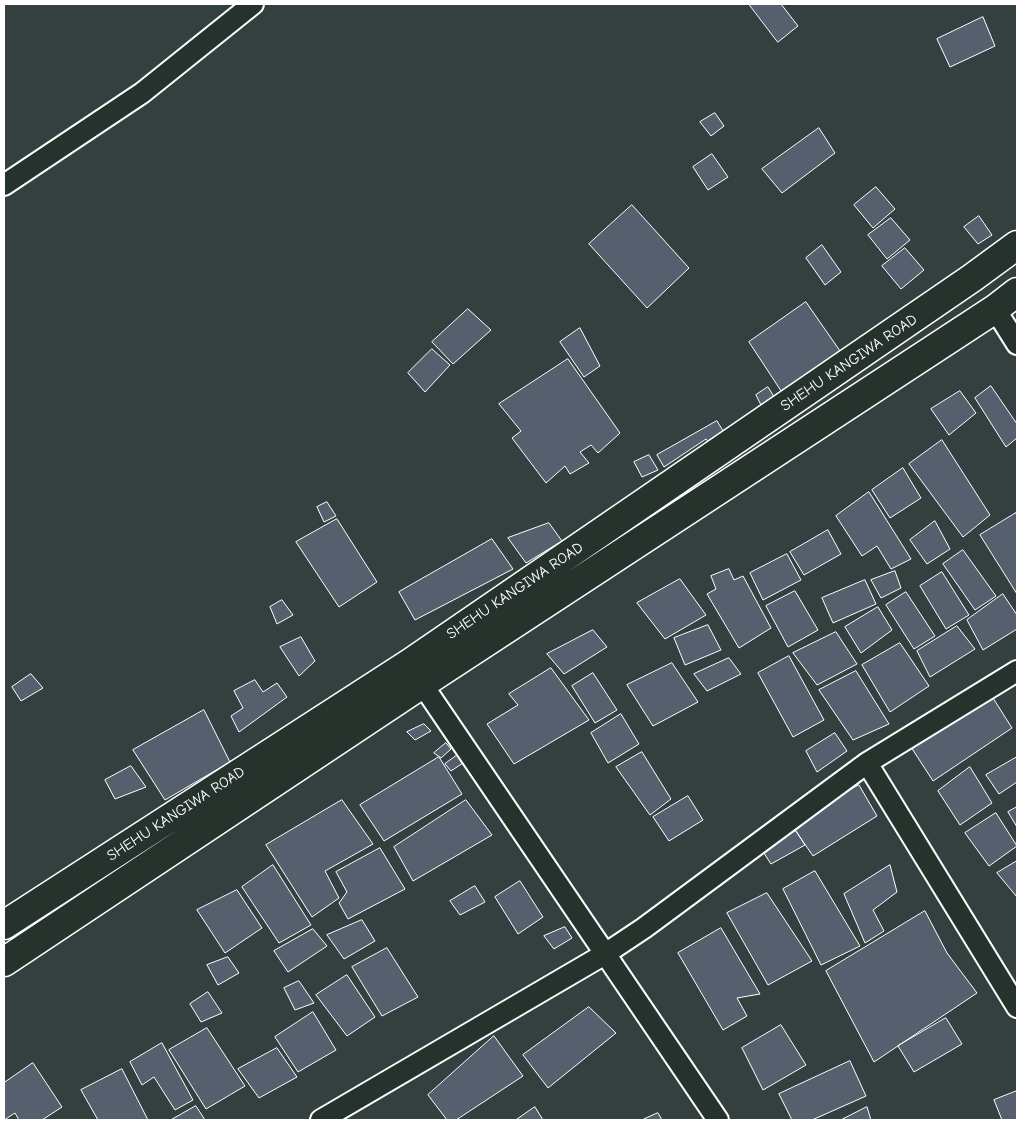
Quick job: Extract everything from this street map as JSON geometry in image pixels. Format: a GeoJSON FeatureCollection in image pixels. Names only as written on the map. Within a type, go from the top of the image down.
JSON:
{"type":"FeatureCollection","features":[{"type":"Feature","properties":{"kind":"main road","name":"SHEHU KANGIWA ROAD"},"geometry":{"type":"LineString","coordinates":[[4,925],[410,663],[964,284],[1017,245]]}},
{"type":"Feature","properties":{"kind":"main road","name":"SHEHU KANGIWA ROAD"},"geometry":{"type":"LineString","coordinates":[[4,962],[422,684],[995,309],[1017,292]]}},
{"type":"Feature","properties":{"kind":"street"},"geometry":{"type":"LineString","coordinates":[[4,185],[142,93],[253,4]]}},
{"type":"Feature","properties":{"kind":"street"},"geometry":{"type":"LineString","coordinates":[[995,309],[1017,344]]}},
{"type":"Feature","properties":{"kind":"street"},"geometry":{"type":"LineString","coordinates":[[321,1120],[605,954],[644,928],[867,763],[1017,670]]}},
{"type":"Feature","properties":{"kind":"street"},"geometry":{"type":"LineString","coordinates":[[422,684],[718,1120]]}},
{"type":"Feature","properties":{"kind":"street"},"geometry":{"type":"LineString","coordinates":[[867,763],[1017,1007]]}},
{"type":"Feature","properties":{"kind":"building"},"geometry":{"type":"Polygon","coordinates":[[[749,4],[781,4],[798,26],[778,42],[749,4]]]}},
{"type":"Feature","properties":{"kind":"building"},"geometry":{"type":"Polygon","coordinates":[[[983,17],[995,46],[950,67],[937,39],[983,17]]]}},
{"type":"Feature","properties":{"kind":"building"},"geometry":{"type":"Polygon","coordinates":[[[715,113],[724,126],[711,136],[700,122],[715,113]]]}},
{"type":"Feature","properties":{"kind":"building"},"geometry":{"type":"Polygon","coordinates":[[[819,128],[835,153],[782,193],[762,169],[819,128]]]}},
{"type":"Feature","properties":{"kind":"building"},"geometry":{"type":"Polygon","coordinates":[[[712,154],[728,177],[708,190],[693,167],[712,154]]]}},
{"type":"Feature","properties":{"kind":"building"},"geometry":{"type":"Polygon","coordinates":[[[876,187],[895,209],[873,228],[854,205],[876,187]]]}},
{"type":"Feature","properties":{"kind":"building"},"geometry":{"type":"Polygon","coordinates":[[[632,205],[689,268],[647,308],[589,244],[632,205]]]}},
{"type":"Feature","properties":{"kind":"building"},"geometry":{"type":"Polygon","coordinates":[[[979,216],[992,235],[978,244],[964,227],[979,216]]]}},
{"type":"Feature","properties":{"kind":"building"},"geometry":{"type":"Polygon","coordinates":[[[891,218],[910,240],[887,259],[868,235],[891,218]]]}},
{"type":"Feature","properties":{"kind":"building"},"geometry":{"type":"Polygon","coordinates":[[[822,245],[841,272],[825,285],[806,258],[822,245]]]}},
{"type":"Feature","properties":{"kind":"building"},"geometry":{"type":"Polygon","coordinates":[[[905,248],[924,270],[901,289],[882,266],[905,248]]]}},
{"type":"Feature","properties":{"kind":"building"},"geometry":{"type":"Polygon","coordinates":[[[806,302],[847,361],[787,400],[749,342],[806,302]]]}},
{"type":"Feature","properties":{"kind":"building"},"geometry":{"type":"Polygon","coordinates":[[[468,309],[491,330],[453,364],[432,342],[468,309]]]}},
{"type":"Feature","properties":{"kind":"building"},"geometry":{"type":"Polygon","coordinates":[[[580,328],[600,366],[584,377],[560,342],[580,328]]]}},
{"type":"Feature","properties":{"kind":"building"},"geometry":{"type":"Polygon","coordinates":[[[432,349],[450,365],[425,392],[408,373],[432,349]]]}},
{"type":"Feature","properties":{"kind":"building"},"geometry":{"type":"Polygon","coordinates":[[[568,359],[620,433],[598,453],[591,445],[580,452],[589,463],[570,474],[565,466],[546,483],[512,438],[521,431],[499,404],[568,359]]]}},
{"type":"Feature","properties":{"kind":"building"},"geometry":{"type":"Polygon","coordinates":[[[991,386],[1017,424],[1017,438],[1006,447],[975,398],[991,386]]]}},
{"type":"Feature","properties":{"kind":"building"},"geometry":{"type":"Polygon","coordinates":[[[768,387],[776,400],[763,409],[756,395],[768,387]]]}},
{"type":"Feature","properties":{"kind":"building"},"geometry":{"type":"Polygon","coordinates":[[[960,391],[976,413],[949,435],[931,409],[960,391]]]}},
{"type":"Feature","properties":{"kind":"building"},"geometry":{"type":"Polygon","coordinates":[[[717,421],[730,442],[714,449],[706,439],[664,467],[657,455],[717,421]]]}},
{"type":"Feature","properties":{"kind":"building"},"geometry":{"type":"Polygon","coordinates":[[[942,440],[990,515],[963,537],[909,464],[942,440]]]}},
{"type":"Feature","properties":{"kind":"building"},"geometry":{"type":"Polygon","coordinates":[[[649,455],[658,470],[642,477],[634,462],[649,455]]]}},
{"type":"Feature","properties":{"kind":"building"},"geometry":{"type":"Polygon","coordinates":[[[903,468],[921,498],[890,518],[872,490],[903,468]]]}},
{"type":"Feature","properties":{"kind":"building"},"geometry":{"type":"Polygon","coordinates":[[[869,492],[911,559],[891,569],[877,546],[862,556],[836,516],[869,492]]]}},
{"type":"Feature","properties":{"kind":"building"},"geometry":{"type":"Polygon","coordinates":[[[327,502],[336,516],[324,522],[317,507],[327,502]]]}},
{"type":"Feature","properties":{"kind":"building"},"geometry":{"type":"Polygon","coordinates":[[[1016,513],[1017,516],[1017,594],[980,535],[1016,513]]]}},
{"type":"Feature","properties":{"kind":"building"},"geometry":{"type":"Polygon","coordinates":[[[337,519],[377,582],[339,607],[296,542],[337,519]]]}},
{"type":"Feature","properties":{"kind":"building"},"geometry":{"type":"Polygon","coordinates":[[[935,521],[950,549],[927,564],[910,540],[935,521]]]}},
{"type":"Feature","properties":{"kind":"building"},"geometry":{"type":"Polygon","coordinates":[[[549,523],[562,541],[526,563],[508,538],[549,523]]]}},
{"type":"Feature","properties":{"kind":"building"},"geometry":{"type":"Polygon","coordinates":[[[828,530],[841,554],[804,575],[790,552],[828,530]]]}},
{"type":"Feature","properties":{"kind":"building"},"geometry":{"type":"Polygon","coordinates":[[[492,539],[513,569],[415,620],[399,592],[492,539]]]}},
{"type":"Feature","properties":{"kind":"building"},"geometry":{"type":"Polygon","coordinates":[[[963,550],[996,596],[975,610],[943,564],[963,550]]]}},
{"type":"Feature","properties":{"kind":"building"},"geometry":{"type":"Polygon","coordinates":[[[787,554],[801,580],[763,600],[750,573],[787,554]]]}},
{"type":"Feature","properties":{"kind":"building"},"geometry":{"type":"Polygon","coordinates":[[[729,569],[734,580],[743,576],[771,628],[739,648],[707,594],[716,589],[711,576],[729,569]]]}},
{"type":"Feature","properties":{"kind":"building"},"geometry":{"type":"Polygon","coordinates":[[[895,571],[901,588],[881,598],[871,580],[895,571]]]}},
{"type":"Feature","properties":{"kind":"building"},"geometry":{"type":"Polygon","coordinates":[[[942,572],[969,615],[946,629],[920,586],[942,572]]]}},
{"type":"Feature","properties":{"kind":"building"},"geometry":{"type":"Polygon","coordinates":[[[680,579],[706,615],[665,639],[637,603],[680,579]]]}},
{"type":"Feature","properties":{"kind":"building"},"geometry":{"type":"Polygon","coordinates":[[[865,580],[876,604],[833,623],[822,598],[865,580]]]}},
{"type":"Feature","properties":{"kind":"building"},"geometry":{"type":"Polygon","coordinates":[[[795,591],[818,630],[788,647],[766,606],[795,591]]]}},
{"type":"Feature","properties":{"kind":"building"},"geometry":{"type":"Polygon","coordinates":[[[906,592],[935,636],[914,649],[886,605],[906,592]]]}},
{"type":"Feature","properties":{"kind":"building"},"geometry":{"type":"Polygon","coordinates":[[[1003,594],[1017,615],[1017,629],[983,650],[967,620],[1003,594]]]}},
{"type":"Feature","properties":{"kind":"building"},"geometry":{"type":"Polygon","coordinates":[[[282,600],[293,615],[277,624],[270,607],[282,600]]]}},
{"type":"Feature","properties":{"kind":"building"},"geometry":{"type":"Polygon","coordinates":[[[878,607],[892,630],[861,653],[845,627],[878,607]]]}},
{"type":"Feature","properties":{"kind":"building"},"geometry":{"type":"Polygon","coordinates":[[[708,625],[721,650],[685,665],[674,638],[708,625]]]}},
{"type":"Feature","properties":{"kind":"building"},"geometry":{"type":"Polygon","coordinates":[[[957,626],[975,649],[930,677],[917,651],[957,626]]]}},
{"type":"Feature","properties":{"kind":"building"},"geometry":{"type":"Polygon","coordinates":[[[593,630],[607,647],[564,674],[547,654],[593,630]]]}},
{"type":"Feature","properties":{"kind":"building"},"geometry":{"type":"Polygon","coordinates":[[[836,632],[857,664],[817,685],[793,653],[836,632]]]}},
{"type":"Feature","properties":{"kind":"building"},"geometry":{"type":"Polygon","coordinates":[[[301,637],[315,661],[299,676],[280,647],[301,637]]]}},
{"type":"Feature","properties":{"kind":"building"},"geometry":{"type":"Polygon","coordinates":[[[900,643],[929,686],[890,712],[862,665],[900,643]]]}},
{"type":"Feature","properties":{"kind":"building"},"geometry":{"type":"Polygon","coordinates":[[[789,656],[824,720],[793,737],[758,673],[789,656]]]}},
{"type":"Feature","properties":{"kind":"building"},"geometry":{"type":"Polygon","coordinates":[[[729,658],[741,674],[707,691],[694,674],[729,658]]]}},
{"type":"Feature","properties":{"kind":"building"},"geometry":{"type":"Polygon","coordinates":[[[672,663],[698,702],[653,726],[627,685],[672,663]]]}},
{"type":"Feature","properties":{"kind":"building"},"geometry":{"type":"Polygon","coordinates":[[[551,668],[589,720],[514,764],[487,724],[518,705],[509,694],[551,668]]]}},
{"type":"Feature","properties":{"kind":"building"},"geometry":{"type":"Polygon","coordinates":[[[856,671],[889,724],[853,740],[819,690],[856,671]]]}},
{"type":"Feature","properties":{"kind":"building"},"geometry":{"type":"Polygon","coordinates":[[[593,673],[617,710],[595,723],[572,686],[593,673]]]}},
{"type":"Feature","properties":{"kind":"building"},"geometry":{"type":"Polygon","coordinates":[[[31,674],[43,688],[21,701],[12,687],[31,674]]]}},
{"type":"Feature","properties":{"kind":"building"},"geometry":{"type":"Polygon","coordinates":[[[255,680],[263,692],[277,683],[287,697],[239,732],[231,716],[243,708],[234,691],[255,680]]]}},
{"type":"Feature","properties":{"kind":"building"},"geometry":{"type":"Polygon","coordinates":[[[993,698],[1012,728],[933,781],[911,747],[993,698]]]}},
{"type":"Feature","properties":{"kind":"building"},"geometry":{"type":"Polygon","coordinates":[[[204,710],[230,762],[165,800],[133,750],[204,710]]]}},
{"type":"Feature","properties":{"kind":"building"},"geometry":{"type":"Polygon","coordinates":[[[621,714],[639,744],[608,763],[591,733],[621,714]]]}},
{"type":"Feature","properties":{"kind":"building"},"geometry":{"type":"Polygon","coordinates":[[[424,724],[431,731],[415,740],[407,732],[424,724]]]}},
{"type":"Feature","properties":{"kind":"building"},"geometry":{"type":"Polygon","coordinates":[[[835,733],[847,751],[817,772],[806,751],[835,733]]]}},
{"type":"Feature","properties":{"kind":"building"},"geometry":{"type":"Polygon","coordinates":[[[446,743],[451,749],[441,758],[434,753],[446,743]]]}},
{"type":"Feature","properties":{"kind":"building"},"geometry":{"type":"Polygon","coordinates":[[[642,752],[671,799],[650,815],[616,767],[642,752]]]}},
{"type":"Feature","properties":{"kind":"building"},"geometry":{"type":"Polygon","coordinates":[[[459,754],[463,763],[451,771],[445,764],[459,754]]]}},
{"type":"Feature","properties":{"kind":"building"},"geometry":{"type":"Polygon","coordinates":[[[439,757],[462,794],[384,841],[360,805],[439,757]]]}},
{"type":"Feature","properties":{"kind":"building"},"geometry":{"type":"Polygon","coordinates":[[[1017,757],[1017,782],[999,794],[986,775],[1017,757]]]}},
{"type":"Feature","properties":{"kind":"building"},"geometry":{"type":"Polygon","coordinates":[[[131,766],[146,787],[115,799],[105,780],[131,766]]]}},
{"type":"Feature","properties":{"kind":"building"},"geometry":{"type":"Polygon","coordinates":[[[970,767],[992,803],[960,825],[938,791],[970,767]]]}},
{"type":"Feature","properties":{"kind":"building"},"geometry":{"type":"Polygon","coordinates":[[[859,785],[877,816],[813,856],[791,824],[859,785]]]}},
{"type":"Feature","properties":{"kind":"building"},"geometry":{"type":"Polygon","coordinates":[[[688,796],[703,820],[669,841],[653,817],[688,796]]]}},
{"type":"Feature","properties":{"kind":"building"},"geometry":{"type":"Polygon","coordinates":[[[342,800],[373,844],[325,871],[339,898],[312,917],[266,845],[342,800]]]}},
{"type":"Feature","properties":{"kind":"building"},"geometry":{"type":"Polygon","coordinates":[[[466,800],[492,835],[413,881],[394,847],[466,800]]]}},
{"type":"Feature","properties":{"kind":"building"},"geometry":{"type":"Polygon","coordinates":[[[1017,807],[1017,827],[1008,812],[1017,807]]]}},
{"type":"Feature","properties":{"kind":"building"},"geometry":{"type":"Polygon","coordinates":[[[996,813],[1017,846],[989,866],[965,833],[996,813]]]}},
{"type":"Feature","properties":{"kind":"building"},"geometry":{"type":"Polygon","coordinates":[[[796,831],[805,845],[771,864],[762,850],[789,833],[796,831]]]}},
{"type":"Feature","properties":{"kind":"building"},"geometry":{"type":"Polygon","coordinates":[[[380,848],[405,889],[348,919],[339,903],[347,892],[336,872],[380,848]]]}},
{"type":"Feature","properties":{"kind":"building"},"geometry":{"type":"Polygon","coordinates":[[[1017,861],[1017,897],[997,873],[1017,861]]]}},
{"type":"Feature","properties":{"kind":"building"},"geometry":{"type":"Polygon","coordinates":[[[273,865],[311,925],[279,943],[242,887],[273,865]]]}},
{"type":"Feature","properties":{"kind":"building"},"geometry":{"type":"Polygon","coordinates":[[[890,865],[897,892],[873,910],[884,931],[865,943],[844,894],[890,865]]]}},
{"type":"Feature","properties":{"kind":"building"},"geometry":{"type":"Polygon","coordinates":[[[815,871],[860,946],[821,965],[783,889],[815,871]]]}},
{"type":"Feature","properties":{"kind":"building"},"geometry":{"type":"Polygon","coordinates":[[[520,881],[543,917],[518,934],[495,897],[520,881]]]}},
{"type":"Feature","properties":{"kind":"building"},"geometry":{"type":"Polygon","coordinates":[[[475,886],[485,902],[460,915],[450,901],[475,886]]]}},
{"type":"Feature","properties":{"kind":"building"},"geometry":{"type":"Polygon","coordinates":[[[237,890],[262,928],[225,953],[197,910],[237,890]]]}},
{"type":"Feature","properties":{"kind":"building"},"geometry":{"type":"Polygon","coordinates":[[[767,893],[812,961],[768,985],[727,913],[767,893]]]}},
{"type":"Feature","properties":{"kind":"building"},"geometry":{"type":"Polygon","coordinates":[[[925,911],[947,953],[977,993],[874,1062],[826,971],[925,911]]]}},
{"type":"Feature","properties":{"kind":"building"},"geometry":{"type":"Polygon","coordinates":[[[362,920],[375,941],[344,959],[327,935],[362,920]]]}},
{"type":"Feature","properties":{"kind":"building"},"geometry":{"type":"Polygon","coordinates":[[[565,927],[572,938],[554,949],[544,936],[565,927]]]}},
{"type":"Feature","properties":{"kind":"building"},"geometry":{"type":"Polygon","coordinates":[[[721,928],[760,994],[737,998],[747,1016],[723,1030],[678,953],[721,928]]]}},
{"type":"Feature","properties":{"kind":"building"},"geometry":{"type":"Polygon","coordinates":[[[313,929],[327,946],[288,972],[274,951],[313,929]]]}},
{"type":"Feature","properties":{"kind":"building"},"geometry":{"type":"Polygon","coordinates":[[[387,948],[418,997],[382,1016],[352,967],[387,948]]]}},
{"type":"Feature","properties":{"kind":"building"},"geometry":{"type":"Polygon","coordinates":[[[228,957],[239,973],[218,985],[207,965],[228,957]]]}},
{"type":"Feature","properties":{"kind":"building"},"geometry":{"type":"Polygon","coordinates":[[[347,975],[375,1017],[347,1036],[316,995],[347,975]]]}},
{"type":"Feature","properties":{"kind":"building"},"geometry":{"type":"Polygon","coordinates":[[[299,981],[314,1003],[295,1010],[284,988],[299,981]]]}},
{"type":"Feature","properties":{"kind":"building"},"geometry":{"type":"Polygon","coordinates":[[[208,992],[222,1013],[201,1022],[190,1004],[208,992]]]}},
{"type":"Feature","properties":{"kind":"building"},"geometry":{"type":"Polygon","coordinates":[[[589,1007],[616,1033],[548,1088],[523,1055],[589,1007]]]}},
{"type":"Feature","properties":{"kind":"building"},"geometry":{"type":"Polygon","coordinates":[[[313,1012],[336,1050],[298,1072],[275,1037],[313,1012]]]}},
{"type":"Feature","properties":{"kind":"building"},"geometry":{"type":"Polygon","coordinates":[[[946,1018],[962,1044],[914,1072],[898,1046],[946,1018]]]}},
{"type":"Feature","properties":{"kind":"building"},"geometry":{"type":"Polygon","coordinates":[[[781,1025],[806,1065],[763,1090],[742,1048],[781,1025]]]}},
{"type":"Feature","properties":{"kind":"building"},"geometry":{"type":"Polygon","coordinates":[[[207,1028],[245,1086],[206,1109],[169,1050],[207,1028]]]}},
{"type":"Feature","properties":{"kind":"building"},"geometry":{"type":"Polygon","coordinates":[[[494,1036],[523,1076],[456,1120],[447,1120],[428,1095],[494,1036]]]}},
{"type":"Feature","properties":{"kind":"building"},"geometry":{"type":"Polygon","coordinates":[[[162,1043],[193,1100],[175,1110],[154,1077],[142,1085],[130,1062],[162,1043]]]}},
{"type":"Feature","properties":{"kind":"building"},"geometry":{"type":"Polygon","coordinates":[[[277,1048],[297,1077],[259,1098],[238,1069],[277,1048]]]}},
{"type":"Feature","properties":{"kind":"building"},"geometry":{"type":"Polygon","coordinates":[[[850,1061],[866,1096],[812,1120],[792,1120],[779,1094],[850,1061]]]}},
{"type":"Feature","properties":{"kind":"building"},"geometry":{"type":"Polygon","coordinates":[[[33,1063],[62,1107],[42,1120],[19,1120],[15,1113],[4,1120],[4,1083],[33,1063]]]}},
{"type":"Feature","properties":{"kind":"building"},"geometry":{"type":"Polygon","coordinates":[[[122,1069],[148,1120],[98,1120],[81,1090],[122,1069]]]}},
{"type":"Feature","properties":{"kind":"building"},"geometry":{"type":"Polygon","coordinates":[[[1017,1091],[1017,1120],[1002,1120],[994,1100],[1017,1091]]]}},
{"type":"Feature","properties":{"kind":"building"},"geometry":{"type":"Polygon","coordinates":[[[196,1106],[205,1120],[171,1120],[196,1106]]]}},
{"type":"Feature","properties":{"kind":"building"},"geometry":{"type":"Polygon","coordinates":[[[535,1107],[543,1120],[516,1120],[535,1107]]]}},
{"type":"Feature","properties":{"kind":"building"},"geometry":{"type":"Polygon","coordinates":[[[867,1107],[871,1120],[841,1120],[867,1107]]]}},
{"type":"Feature","properties":{"kind":"building"},"geometry":{"type":"Polygon","coordinates":[[[658,1113],[662,1120],[642,1120],[658,1113]]]}}]}
